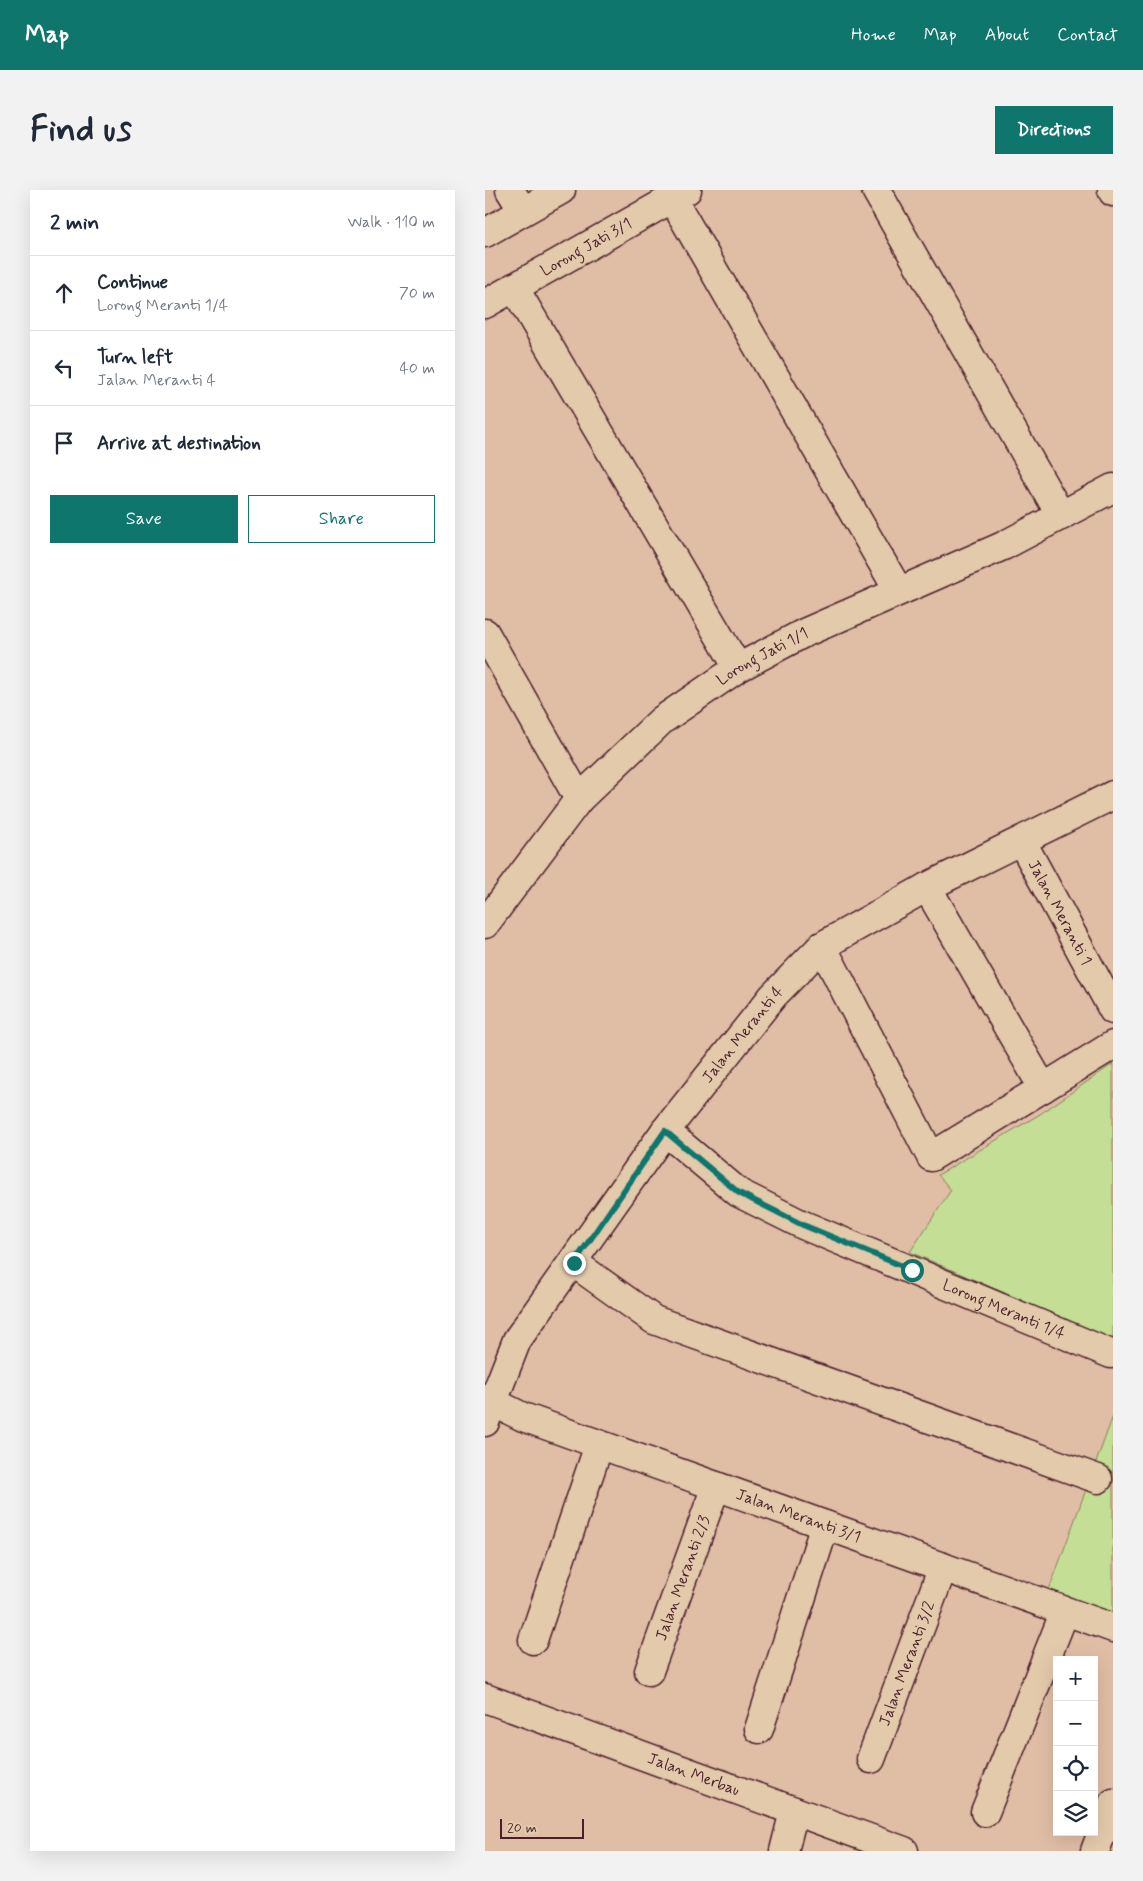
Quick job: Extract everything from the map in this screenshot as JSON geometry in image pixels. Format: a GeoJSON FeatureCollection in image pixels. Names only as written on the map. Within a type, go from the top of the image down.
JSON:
{"type":"FeatureCollection","features":[{"type":"Feature","properties":{"kind":"street"},"geometry":{"type":"LineString","coordinates":[[485,232],[517,201],[561,190]]}},
{"type":"Feature","properties":{"kind":"street"},"geometry":{"type":"LineString","coordinates":[[876,190],[1061,516]]}},
{"type":"Feature","properties":{"kind":"street"},"geometry":{"type":"LineString","coordinates":[[679,194],[898,590]]}},
{"type":"Feature","properties":{"kind":"street","name":"Lorong Jati 3/1"},"geometry":{"type":"LineString","coordinates":[[485,304],[679,194]]}},
{"type":"Feature","properties":{"kind":"street"},"geometry":{"type":"LineString","coordinates":[[514,287],[738,668]]}},
{"type":"Feature","properties":{"kind":"street","name":"Lorong Jati 1/1"},"geometry":{"type":"LineString","coordinates":[[485,924],[579,799],[662,720],[738,668],[804,633],[898,590],[1003,546],[1113,488]]}},
{"type":"Feature","properties":{"kind":"street"},"geometry":{"type":"LineString","coordinates":[[485,633],[579,799]]}},
{"type":"Feature","properties":{"kind":"street","name":"Jalan Meranti 4"},"geometry":{"type":"LineString","coordinates":[[488,1408],[517,1340],[574,1263],[665,1131],[773,996],[822,946],[927,887],[1022,842],[1113,795]]}},
{"type":"Feature","properties":{"kind":"street","name":"Jalan Meranti 1"},"geometry":{"type":"LineString","coordinates":[[1022,842],[1113,1010]]}},
{"type":"Feature","properties":{"kind":"street"},"geometry":{"type":"LineString","coordinates":[[927,887],[1043,1088]]}},
{"type":"Feature","properties":{"kind":"street"},"geometry":{"type":"LineString","coordinates":[[822,946],[931,1158],[1113,1045]]}},
{"type":"Feature","properties":{"kind":"street","name":"Lorong Meranti 1/4"},"geometry":{"type":"LineString","coordinates":[[665,1131],[739,1193],[803,1225],[1111,1354]]}},
{"type":"Feature","properties":{"kind":"street"},"geometry":{"type":"LineString","coordinates":[[574,1263],[655,1320],[1098,1479]]}},
{"type":"Feature","properties":{"kind":"street","name":"Jalan Meranti 3/1"},"geometry":{"type":"LineString","coordinates":[[488,1408],[523,1417],[1113,1628]]}},
{"type":"Feature","properties":{"kind":"street"},"geometry":{"type":"LineString","coordinates":[[533,1640],[599,1445]]}},
{"type":"Feature","properties":{"kind":"street","name":"Jalan Meranti 2/3"},"geometry":{"type":"LineString","coordinates":[[649,1671],[716,1486]]}},
{"type":"Feature","properties":{"kind":"street"},"geometry":{"type":"LineString","coordinates":[[759,1729],[825,1525]]}},
{"type":"Feature","properties":{"kind":"street","name":"Jalan Meranti 3/2"},"geometry":{"type":"LineString","coordinates":[[871,1759],[943,1567]]}},
{"type":"Feature","properties":{"kind":"street"},"geometry":{"type":"LineString","coordinates":[[985,1812],[1065,1611]]}},
{"type":"Feature","properties":{"kind":"street","name":"Jalan Merbau"},"geometry":{"type":"LineString","coordinates":[[485,1698],[904,1851]]}},
{"type":"Feature","properties":{"kind":"street"},"geometry":{"type":"LineString","coordinates":[[1095,1851],[1113,1803]]}},
{"type":"Feature","properties":{"kind":"street"},"geometry":{"type":"LineString","coordinates":[[784,1851],[794,1812]]}},
{"type":"Feature","properties":{"kind":"green space"},"geometry":{"type":"Polygon","coordinates":[[[1113,1064],[1113,1340],[910,1252],[951,1190],[938,1175],[1040,1114],[1113,1064]]]}},
{"type":"Feature","properties":{"kind":"green space"},"geometry":{"type":"Polygon","coordinates":[[[1113,1416],[1113,1614],[1049,1590],[1113,1416]]]}},
{"type":"Feature","properties":{"kind":"route"},"geometry":{"type":"LineString","coordinates":[[574,1263],[665,1131],[739,1193],[803,1225],[912,1270]]}}]}
